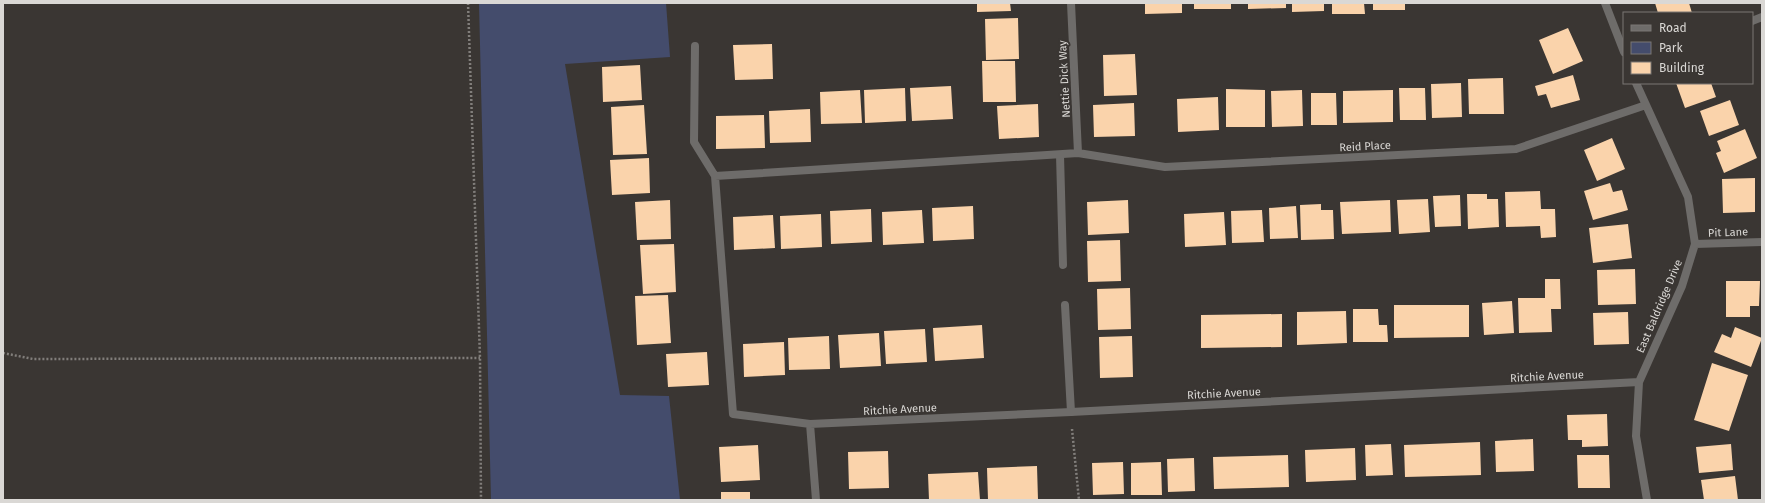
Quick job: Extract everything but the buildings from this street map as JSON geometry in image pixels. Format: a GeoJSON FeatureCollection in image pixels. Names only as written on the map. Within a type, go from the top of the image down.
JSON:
{"type":"FeatureCollection","features":[{"type":"Feature","properties":{"kind":"street","name":"Nettie Dick Way"},"geometry":{"type":"LineString","coordinates":[[1071,3],[1078,153]]}},
{"type":"Feature","properties":{"kind":"street"},"geometry":{"type":"LineString","coordinates":[[1605,3],[1623,49]]}},
{"type":"Feature","properties":{"kind":"street"},"geometry":{"type":"LineString","coordinates":[[695,46],[694,142],[715,176]]}},
{"type":"Feature","properties":{"kind":"street","name":"East Baldridge Drive"},"geometry":{"type":"LineString","coordinates":[[1636,84],[1688,197],[1695,244],[1682,286],[1639,382],[1636,436],[1646,500]]}},
{"type":"Feature","properties":{"kind":"street","name":"Reid Place"},"geometry":{"type":"LineString","coordinates":[[715,176],[1078,153],[1166,168],[1516,148],[1646,105]]}},
{"type":"Feature","properties":{"kind":"street"},"geometry":{"type":"LineString","coordinates":[[1060,155],[1063,265]]}},
{"type":"Feature","properties":{"kind":"street","name":"Ritchie Avenue"},"geometry":{"type":"LineString","coordinates":[[715,176],[733,414],[810,424],[1639,382]]}},
{"type":"Feature","properties":{"kind":"street","name":"Pit Lane"},"geometry":{"type":"LineString","coordinates":[[1695,244],[1762,242]]}},
{"type":"Feature","properties":{"kind":"street"},"geometry":{"type":"LineString","coordinates":[[1065,304],[1070,412]]}},
{"type":"Feature","properties":{"kind":"street"},"geometry":{"type":"LineString","coordinates":[[810,424],[816,500]]}},
{"type":"Feature","properties":{"kind":"path"},"geometry":{"type":"LineString","coordinates":[[468,3],[480,358],[481,500]]}},
{"type":"Feature","properties":{"kind":"path"},"geometry":{"type":"LineString","coordinates":[[3,353],[33,359],[480,358]]}},
{"type":"Feature","properties":{"kind":"path"},"geometry":{"type":"LineString","coordinates":[[1070,412],[1080,500]]}},
{"type":"Feature","properties":{"kind":"green space"},"geometry":{"type":"Polygon","coordinates":[[[479,3],[666,3],[670,57],[565,64],[620,395],[669,396],[680,500],[491,500],[479,3]]]}}]}
